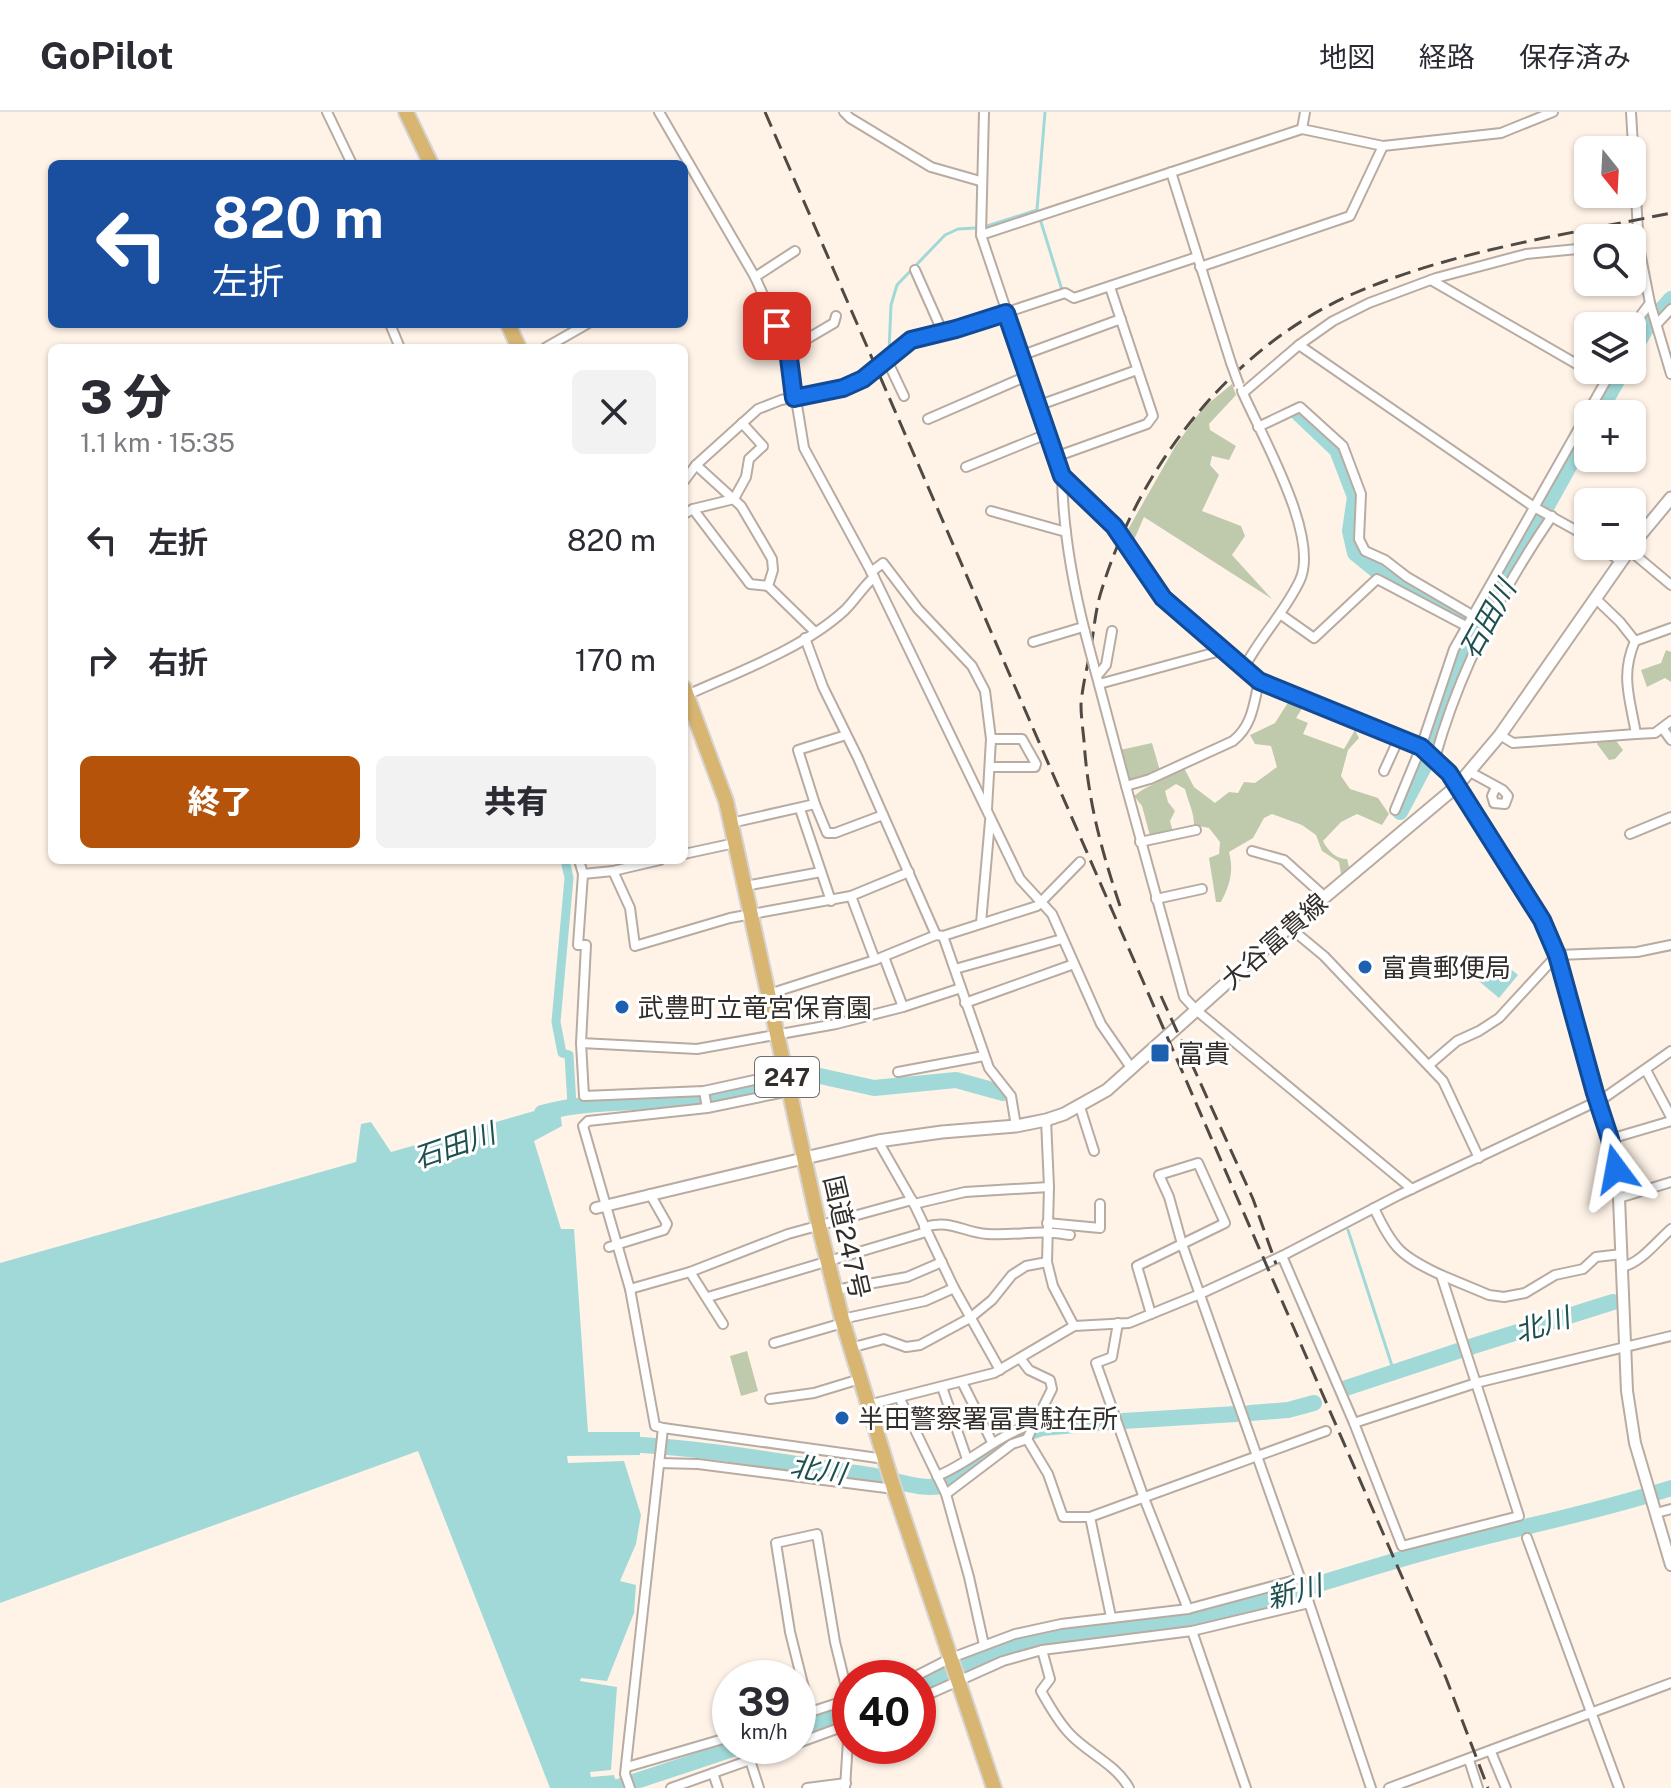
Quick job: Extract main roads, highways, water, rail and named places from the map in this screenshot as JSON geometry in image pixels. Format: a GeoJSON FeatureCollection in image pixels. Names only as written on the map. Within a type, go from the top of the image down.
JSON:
{"type":"FeatureCollection","features":[{"type":"Feature","properties":{"kind":"highway"},"geometry":{"type":"LineString","coordinates":[[406,112],[429,160]]}},
{"type":"Feature","properties":{"kind":"highway","name":"国道247号"},"geometry":{"type":"LineString","coordinates":[[688,703],[719,777],[731,823],[842,1321],[894,1489],[994,1788]]}},
{"type":"Feature","properties":{"kind":"main road","name":"大谷富貴線"},"geometry":{"type":"LineString","coordinates":[[1646,532],[1671,498]]}},
{"type":"Feature","properties":{"kind":"main road","name":"大谷富貴線"},"geometry":{"type":"LineString","coordinates":[[805,1158],[878,1141],[1046,1120],[1080,1107],[1107,1090],[1181,1027],[1289,927],[1457,786],[1500,735],[1621,560]]}},
{"type":"Feature","properties":{"kind":"water"},"geometry":{"type":"Polygon","coordinates":[[[1488,962],[1501,973],[1507,966],[1518,975],[1499,998],[1474,977],[1488,962]]]}},
{"type":"Feature","properties":{"kind":"water"},"geometry":{"type":"Polygon","coordinates":[[[559,1104],[562,1126],[534,1141],[561,1229],[574,1229],[588,1432],[640,1432],[640,1455],[567,1456],[568,1463],[624,1461],[641,1515],[636,1544],[620,1581],[636,1585],[634,1613],[607,1681],[581,1678],[580,1681],[617,1687],[611,1770],[590,1772],[591,1777],[614,1775],[618,1788],[550,1788],[418,1451],[0,1603],[0,1263],[356,1162],[361,1124],[371,1122],[391,1152],[559,1104]]]}},
{"type":"Feature","properties":{"kind":"waterway"},"geometry":{"type":"LineString","coordinates":[[987,226],[1037,210],[1045,112]]}},
{"type":"Feature","properties":{"kind":"waterway"},"geometry":{"type":"LineString","coordinates":[[1041,222],[1062,290]]}},
{"type":"Feature","properties":{"kind":"waterway"},"geometry":{"type":"LineString","coordinates":[[889,351],[891,305],[897,285],[945,235],[958,229],[975,228]]}},
{"type":"Feature","properties":{"kind":"waterway","name":"石田川"},"geometry":{"type":"LineString","coordinates":[[1646,328],[1671,299]]}},
{"type":"Feature","properties":{"kind":"waterway","name":"石田川"},"geometry":{"type":"LineString","coordinates":[[1606,400],[1615,384]]}},
{"type":"Feature","properties":{"kind":"waterway"},"geometry":{"type":"LineString","coordinates":[[1297,412],[1337,450],[1355,497],[1350,531],[1355,553],[1376,570],[1465,618]]}},
{"type":"Feature","properties":{"kind":"waterway","name":"石田川"},"geometry":{"type":"LineString","coordinates":[[1400,812],[1426,763],[1453,681],[1574,457]]}},
{"type":"Feature","properties":{"kind":"waterway"},"geometry":{"type":"LineString","coordinates":[[566,864],[569,878],[556,1022],[562,1053],[569,1055],[572,1105]]}},
{"type":"Feature","properties":{"kind":"waterway","name":"石田川"},"geometry":{"type":"LineString","coordinates":[[797,1081],[820,1076],[874,1088],[956,1080],[1003,1093]]}},
{"type":"Feature","properties":{"kind":"waterway","name":"石田川"},"geometry":{"type":"LineString","coordinates":[[709,1098],[776,1085]]}},
{"type":"Feature","properties":{"kind":"waterway","name":"石田川"},"geometry":{"type":"LineString","coordinates":[[542,1113],[602,1104],[703,1099]]}},
{"type":"Feature","properties":{"kind":"waterway"},"geometry":{"type":"LineString","coordinates":[[1348,1230],[1394,1372]]}},
{"type":"Feature","properties":{"kind":"waterway","name":"北川"},"geometry":{"type":"LineString","coordinates":[[1470,1347],[1613,1302]]}},
{"type":"Feature","properties":{"kind":"waterway","name":"北川"},"geometry":{"type":"LineString","coordinates":[[1346,1388],[1458,1351]]}},
{"type":"Feature","properties":{"kind":"waterway","name":"北川"},"geometry":{"type":"LineString","coordinates":[[1250,1413],[1288,1410],[1314,1403]]}},
{"type":"Feature","properties":{"kind":"waterway","name":"北川"},"geometry":{"type":"LineString","coordinates":[[1123,1421],[1236,1414]]}},
{"type":"Feature","properties":{"kind":"waterway","name":"北川"},"geometry":{"type":"LineString","coordinates":[[620,1444],[745,1456],[937,1487],[946,1485],[1008,1440],[1042,1428],[1109,1422]]}},
{"type":"Feature","properties":{"kind":"waterway","name":"新川"},"geometry":{"type":"LineString","coordinates":[[936,1678],[988,1654],[1034,1639],[1170,1622],[1221,1612],[1419,1554],[1671,1488]]}},
{"type":"Feature","properties":{"kind":"waterway","name":"新川"},"geometry":{"type":"LineString","coordinates":[[816,1721],[832,1717]]}},
{"type":"Feature","properties":{"kind":"waterway","name":"新川"},"geometry":{"type":"LineString","coordinates":[[615,1788],[712,1756]]}},
{"type":"Feature","properties":{"kind":"railway"},"geometry":{"type":"LineString","coordinates":[[765,112],[1446,1678],[1488,1788]]}},
{"type":"Feature","properties":{"kind":"railway"},"geometry":{"type":"LineString","coordinates":[[1120,906],[1092,805],[1082,692],[1099,599],[1118,545],[1139,500],[1196,415],[1269,344],[1310,316],[1355,293],[1432,265],[1471,255],[1671,213]]}},
{"type":"Feature","properties":{"kind":"railway"},"geometry":{"type":"LineString","coordinates":[[1161,996],[1253,1199],[1276,1264]]}},
{"type":"Feature","properties":{"kind":"place","name":"富貴郵便局"},"geometry":{"type":"Point","coordinates":[1365,967]}},
{"type":"Feature","properties":{"kind":"place","name":"武豊町立竜宮保育園"},"geometry":{"type":"Point","coordinates":[622,1007]}},
{"type":"Feature","properties":{"kind":"place","name":"富貴"},"geometry":{"type":"Point","coordinates":[1160,1053]}},
{"type":"Feature","properties":{"kind":"place","name":"半田警察署冨貴駐在所"},"geometry":{"type":"Point","coordinates":[842,1418]}}]}
